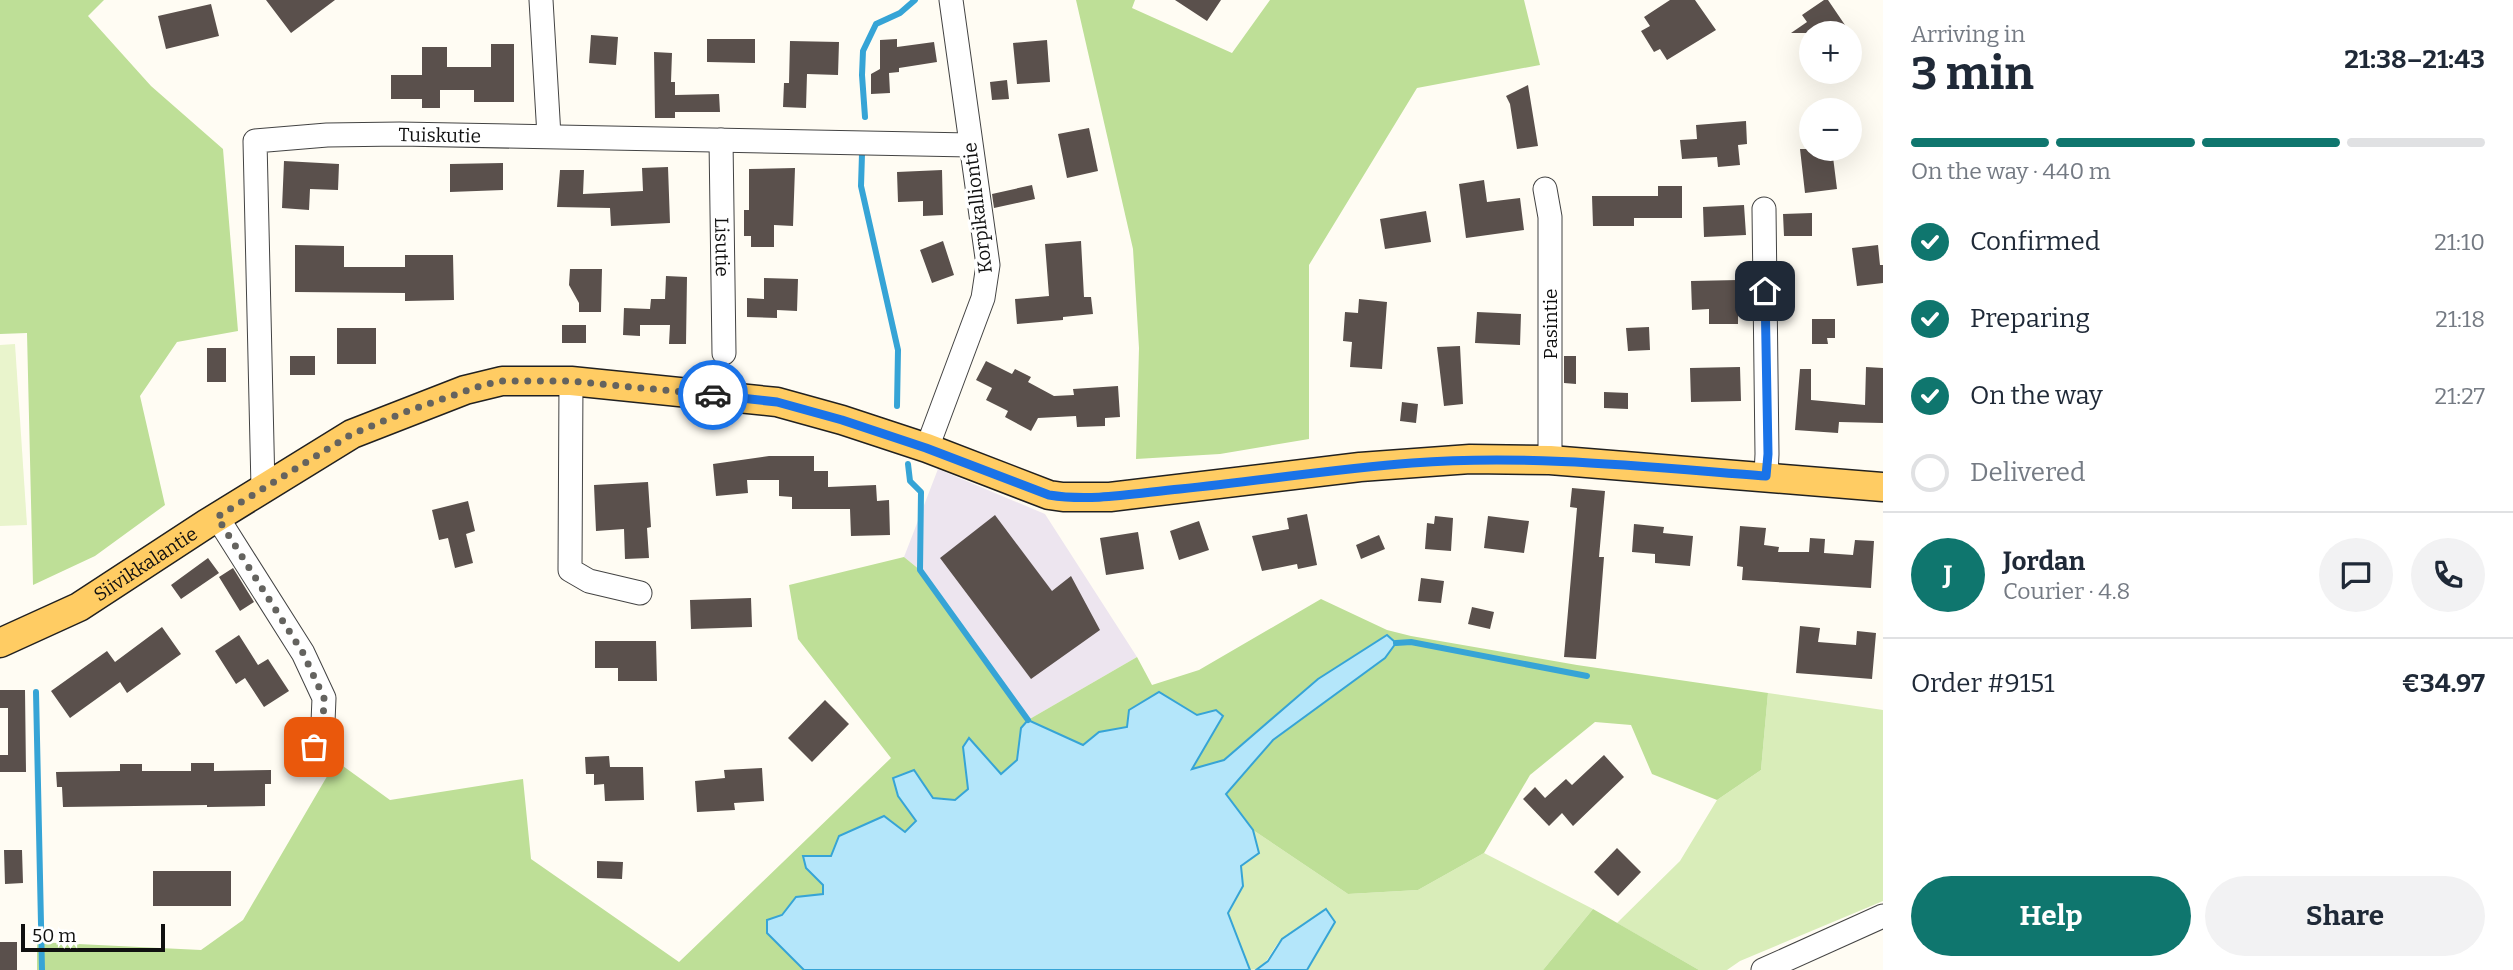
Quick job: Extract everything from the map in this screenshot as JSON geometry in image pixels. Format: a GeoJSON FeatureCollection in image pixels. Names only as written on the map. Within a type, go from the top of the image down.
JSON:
{"type":"FeatureCollection","features":[{"type":"Feature","properties":{"kind":"main road","name":"Siivikkalantie"},"geometry":{"type":"LineString","coordinates":[[0,643],[79,607],[217,517],[352,434],[465,390],[502,381],[571,381],[777,402],[926,448],[1049,495],[1077,498],[1110,497],[1412,463],[1470,459],[1550,460],[1883,487]]}},
{"type":"Feature","properties":{"kind":"street"},"geometry":{"type":"LineString","coordinates":[[541,0],[549,136]]}},
{"type":"Feature","properties":{"kind":"street","name":"Korpikalliontie"},"geometry":{"type":"LineString","coordinates":[[926,448],[983,299],[988,265],[951,0]]}},
{"type":"Feature","properties":{"kind":"street","name":"Tuiskutie"},"geometry":{"type":"LineString","coordinates":[[263,488],[255,141],[327,135],[549,136],[970,145]]}},
{"type":"Feature","properties":{"kind":"street","name":"Lisutie"},"geometry":{"type":"LineString","coordinates":[[720,140],[724,353]]}},
{"type":"Feature","properties":{"kind":"street","name":"Pasintie"},"geometry":{"type":"LineString","coordinates":[[1545,189],[1550,218],[1550,460]]}},
{"type":"Feature","properties":{"kind":"street"},"geometry":{"type":"LineString","coordinates":[[1765,209],[1766,476]]}},
{"type":"Feature","properties":{"kind":"street"},"geometry":{"type":"LineString","coordinates":[[571,381],[570,570],[589,581],[640,593]]}},
{"type":"Feature","properties":{"kind":"street"},"geometry":{"type":"LineString","coordinates":[[217,517],[303,653],[324,698],[323,723],[314,747]]}},
{"type":"Feature","properties":{"kind":"street"},"geometry":{"type":"LineString","coordinates":[[1763,970],[1883,916]]}},
{"type":"Feature","properties":{"kind":"shaded area"},"geometry":{"type":"Polygon","coordinates":[[[938,469],[1045,514],[1137,657],[1028,720],[920,570],[904,557],[938,469]]]}},
{"type":"Feature","properties":{"kind":"green space"},"geometry":{"type":"Polygon","coordinates":[[[0,0],[104,0],[88,16],[151,86],[223,149],[238,331],[177,342],[140,396],[165,505],[95,556],[33,585],[27,333],[0,334],[0,0]]]}},
{"type":"Feature","properties":{"kind":"green space"},"geometry":{"type":"Polygon","coordinates":[[[1076,0],[1135,0],[1132,8],[1232,53],[1270,0],[1524,0],[1540,65],[1417,88],[1309,265],[1309,439],[1220,454],[1136,459],[1139,348],[1133,249],[1076,0]]]}},
{"type":"Feature","properties":{"kind":"green space"},"geometry":{"type":"Polygon","coordinates":[[[15,344],[27,525],[0,526],[0,345],[15,344]]]}},
{"type":"Feature","properties":{"kind":"green space"},"geometry":{"type":"Polygon","coordinates":[[[904,557],[920,570],[1028,720],[1137,657],[1152,685],[1199,670],[1321,599],[1387,630],[1411,636],[1577,665],[1768,693],[1761,770],[1717,800],[1652,774],[1631,725],[1595,722],[1530,775],[1484,853],[1418,890],[1348,894],[1253,830],[1226,794],[1273,740],[1385,658],[1318,679],[1224,760],[1191,769],[1216,710],[1197,715],[1159,692],[1127,727],[1099,732],[1083,745],[1021,728],[1017,760],[1001,774],[969,738],[963,747],[968,788],[955,800],[933,798],[893,778],[898,796],[917,821],[905,832],[831,856],[806,868],[823,885],[824,894],[796,897],[767,933],[804,970],[37,970],[37,942],[201,950],[243,920],[336,761],[390,800],[523,779],[531,859],[679,962],[891,758],[798,639],[789,585],[904,557]]]}},
{"type":"Feature","properties":{"kind":"green space"},"geometry":{"type":"Polygon","coordinates":[[[1768,693],[1883,710],[1883,901],[1740,961],[1727,970],[1699,970],[1617,923],[1680,861],[1717,800],[1761,770],[1768,693]]]}},
{"type":"Feature","properties":{"kind":"green space"},"geometry":{"type":"Polygon","coordinates":[[[1253,830],[1348,894],[1418,890],[1484,853],[1593,909],[1543,970],[1307,970],[1335,922],[1285,937],[1260,967],[1250,970],[1228,914],[1243,886],[1241,866],[1258,853],[1253,830]]]}},
{"type":"Feature","properties":{"kind":"green space"},"geometry":{"type":"Polygon","coordinates":[[[1593,909],[1699,970],[1543,970],[1593,909]]]}},
{"type":"Feature","properties":{"kind":"water"},"geometry":{"type":"Polygon","coordinates":[[[1387,635],[1396,643],[1385,658],[1273,740],[1226,794],[1253,830],[1259,853],[1241,866],[1243,886],[1228,913],[1250,970],[804,970],[767,933],[767,920],[782,915],[796,897],[823,894],[823,885],[806,868],[803,856],[831,856],[839,836],[884,816],[905,832],[916,821],[898,796],[893,778],[914,770],[933,798],[955,800],[968,789],[963,747],[969,738],[1001,774],[1017,760],[1021,728],[1028,720],[1083,745],[1099,732],[1127,727],[1129,710],[1159,692],[1197,715],[1216,710],[1223,716],[1192,769],[1224,760],[1318,679],[1387,635]]]}},
{"type":"Feature","properties":{"kind":"water"},"geometry":{"type":"Polygon","coordinates":[[[1326,909],[1335,922],[1307,970],[1256,970],[1268,961],[1282,939],[1326,909]]]}},
{"type":"Feature","properties":{"kind":"building"},"geometry":{"type":"Polygon","coordinates":[[[266,0],[335,0],[291,33],[266,0]]]}},
{"type":"Feature","properties":{"kind":"building"},"geometry":{"type":"Polygon","coordinates":[[[1175,0],[1221,0],[1207,21],[1175,0]]]}},
{"type":"Feature","properties":{"kind":"building"},"geometry":{"type":"Polygon","coordinates":[[[1670,0],[1695,0],[1716,30],[1667,60],[1660,49],[1654,52],[1641,31],[1650,26],[1644,17],[1670,0]]]}},
{"type":"Feature","properties":{"kind":"building"},"geometry":{"type":"Polygon","coordinates":[[[1828,0],[1842,21],[1806,21],[1802,15],[1828,0]]]}},
{"type":"Feature","properties":{"kind":"building"},"geometry":{"type":"Polygon","coordinates":[[[211,4],[219,36],[166,49],[158,16],[211,4]]]}},
{"type":"Feature","properties":{"kind":"building"},"geometry":{"type":"Polygon","coordinates":[[[591,35],[618,37],[616,65],[589,63],[591,35]]]}},
{"type":"Feature","properties":{"kind":"building"},"geometry":{"type":"Polygon","coordinates":[[[707,39],[755,39],[755,63],[707,62],[707,39]]]}},
{"type":"Feature","properties":{"kind":"building"},"geometry":{"type":"Polygon","coordinates":[[[897,39],[897,47],[934,42],[937,62],[899,68],[899,72],[889,73],[890,93],[871,94],[871,74],[880,69],[880,40],[897,39]]]}},
{"type":"Feature","properties":{"kind":"building"},"geometry":{"type":"Polygon","coordinates":[[[1047,40],[1050,82],[1017,84],[1013,43],[1047,40]]]}},
{"type":"Feature","properties":{"kind":"building"},"geometry":{"type":"Polygon","coordinates":[[[790,41],[839,42],[838,75],[807,74],[806,108],[783,107],[784,83],[789,83],[790,41]]]}},
{"type":"Feature","properties":{"kind":"building"},"geometry":{"type":"Polygon","coordinates":[[[491,44],[514,44],[514,102],[474,102],[474,90],[440,90],[440,108],[422,108],[422,99],[391,99],[391,75],[422,75],[422,47],[447,47],[447,67],[491,67],[491,44]]]}},
{"type":"Feature","properties":{"kind":"building"},"geometry":{"type":"Polygon","coordinates":[[[654,52],[672,53],[671,82],[675,82],[675,95],[719,94],[720,112],[675,112],[675,118],[655,118],[654,52]]]}},
{"type":"Feature","properties":{"kind":"building"},"geometry":{"type":"Polygon","coordinates":[[[1007,80],[1009,99],[992,100],[990,82],[1007,80]]]}},
{"type":"Feature","properties":{"kind":"building"},"geometry":{"type":"Polygon","coordinates":[[[1528,85],[1538,146],[1517,149],[1510,104],[1506,96],[1528,85]]]}},
{"type":"Feature","properties":{"kind":"building"},"geometry":{"type":"Polygon","coordinates":[[[1746,121],[1747,144],[1738,145],[1740,165],[1718,167],[1717,157],[1682,159],[1680,140],[1697,139],[1696,125],[1746,121]]]}},
{"type":"Feature","properties":{"kind":"building"},"geometry":{"type":"Polygon","coordinates":[[[1089,128],[1098,171],[1067,178],[1058,134],[1089,128]]]}},
{"type":"Feature","properties":{"kind":"building"},"geometry":{"type":"Polygon","coordinates":[[[284,161],[339,164],[338,190],[310,189],[309,210],[282,208],[284,161]]]}},
{"type":"Feature","properties":{"kind":"building"},"geometry":{"type":"Polygon","coordinates":[[[1801,161],[1834,161],[1837,189],[1805,193],[1801,161]]]}},
{"type":"Feature","properties":{"kind":"building"},"geometry":{"type":"Polygon","coordinates":[[[503,163],[503,190],[450,192],[450,164],[503,163]]]}},
{"type":"Feature","properties":{"kind":"building"},"geometry":{"type":"Polygon","coordinates":[[[668,167],[670,223],[611,226],[610,208],[557,207],[560,170],[584,170],[583,194],[643,191],[642,168],[668,167]]]}},
{"type":"Feature","properties":{"kind":"building"},"geometry":{"type":"Polygon","coordinates":[[[795,168],[793,226],[774,225],[774,247],[751,247],[751,236],[744,236],[744,210],[749,210],[749,169],[795,168]]]}},
{"type":"Feature","properties":{"kind":"building"},"geometry":{"type":"Polygon","coordinates":[[[942,170],[943,215],[923,216],[923,201],[898,202],[897,172],[942,170]]]}},
{"type":"Feature","properties":{"kind":"building"},"geometry":{"type":"Polygon","coordinates":[[[1484,180],[1487,202],[1520,198],[1524,230],[1466,238],[1459,184],[1484,180]]]}},
{"type":"Feature","properties":{"kind":"building"},"geometry":{"type":"Polygon","coordinates":[[[1032,185],[1035,199],[994,208],[992,194],[1032,185]]]}},
{"type":"Feature","properties":{"kind":"building"},"geometry":{"type":"Polygon","coordinates":[[[1658,186],[1682,186],[1682,218],[1634,218],[1634,226],[1593,226],[1592,196],[1658,196],[1658,186]]]}},
{"type":"Feature","properties":{"kind":"building"},"geometry":{"type":"Polygon","coordinates":[[[1744,205],[1746,235],[1704,237],[1703,207],[1744,205]]]}},
{"type":"Feature","properties":{"kind":"building"},"geometry":{"type":"Polygon","coordinates":[[[1426,211],[1431,242],[1385,249],[1380,219],[1426,211]]]}},
{"type":"Feature","properties":{"kind":"building"},"geometry":{"type":"Polygon","coordinates":[[[1812,213],[1812,236],[1784,236],[1783,214],[1812,213]]]}},
{"type":"Feature","properties":{"kind":"building"},"geometry":{"type":"Polygon","coordinates":[[[943,241],[954,275],[932,283],[920,250],[943,241]]]}},
{"type":"Feature","properties":{"kind":"building"},"geometry":{"type":"Polygon","coordinates":[[[1081,241],[1084,297],[1091,297],[1093,314],[1017,324],[1015,299],[1049,296],[1045,244],[1081,241]]]}},
{"type":"Feature","properties":{"kind":"building"},"geometry":{"type":"Polygon","coordinates":[[[295,245],[344,246],[344,267],[405,267],[405,255],[453,255],[454,300],[405,301],[405,293],[295,292],[295,245]]]}},
{"type":"Feature","properties":{"kind":"building"},"geometry":{"type":"Polygon","coordinates":[[[1878,245],[1880,265],[1883,265],[1883,283],[1857,286],[1852,248],[1878,245]]]}},
{"type":"Feature","properties":{"kind":"building"},"geometry":{"type":"Polygon","coordinates":[[[570,269],[602,269],[601,312],[579,312],[579,303],[569,285],[570,269]]]}},
{"type":"Feature","properties":{"kind":"building"},"geometry":{"type":"Polygon","coordinates":[[[666,276],[687,277],[686,344],[669,344],[670,325],[640,325],[640,336],[623,335],[624,308],[650,309],[651,299],[665,299],[666,276]]]}},
{"type":"Feature","properties":{"kind":"building"},"geometry":{"type":"Polygon","coordinates":[[[764,278],[798,279],[797,311],[777,310],[777,318],[747,317],[747,298],[764,299],[764,278]]]}},
{"type":"Feature","properties":{"kind":"building"},"geometry":{"type":"Polygon","coordinates":[[[1738,280],[1738,324],[1709,324],[1709,309],[1692,310],[1691,281],[1738,280]]]}},
{"type":"Feature","properties":{"kind":"building"},"geometry":{"type":"Polygon","coordinates":[[[1359,299],[1387,302],[1382,369],[1350,367],[1352,342],[1343,341],[1345,312],[1358,313],[1359,299]]]}},
{"type":"Feature","properties":{"kind":"building"},"geometry":{"type":"Polygon","coordinates":[[[1477,312],[1521,314],[1520,345],[1475,343],[1477,312]]]}},
{"type":"Feature","properties":{"kind":"building"},"geometry":{"type":"Polygon","coordinates":[[[1812,319],[1835,319],[1835,338],[1827,338],[1828,344],[1812,344],[1812,319]]]}},
{"type":"Feature","properties":{"kind":"building"},"geometry":{"type":"Polygon","coordinates":[[[562,325],[586,325],[586,343],[562,343],[562,325]]]}},
{"type":"Feature","properties":{"kind":"building"},"geometry":{"type":"Polygon","coordinates":[[[1649,327],[1650,350],[1628,351],[1626,328],[1649,327]]]}},
{"type":"Feature","properties":{"kind":"building"},"geometry":{"type":"Polygon","coordinates":[[[337,328],[376,328],[376,364],[337,364],[337,328]]]}},
{"type":"Feature","properties":{"kind":"building"},"geometry":{"type":"Polygon","coordinates":[[[1460,346],[1463,404],[1444,406],[1437,347],[1460,346]]]}},
{"type":"Feature","properties":{"kind":"building"},"geometry":{"type":"Polygon","coordinates":[[[207,348],[226,348],[226,382],[207,382],[207,348]]]}},
{"type":"Feature","properties":{"kind":"building"},"geometry":{"type":"Polygon","coordinates":[[[290,356],[315,356],[315,375],[290,375],[290,356]]]}},
{"type":"Feature","properties":{"kind":"building"},"geometry":{"type":"Polygon","coordinates":[[[1564,356],[1576,356],[1576,384],[1564,383],[1564,356]]]}},
{"type":"Feature","properties":{"kind":"building"},"geometry":{"type":"Polygon","coordinates":[[[986,361],[1012,374],[1015,369],[1031,377],[1028,382],[1054,396],[1074,395],[1073,389],[1118,386],[1120,417],[1105,418],[1105,426],[1077,427],[1076,416],[1038,418],[1031,431],[1005,417],[1008,411],[986,400],[992,388],[976,380],[986,361]]]}},
{"type":"Feature","properties":{"kind":"building"},"geometry":{"type":"Polygon","coordinates":[[[1740,367],[1741,401],[1691,402],[1690,368],[1740,367]]]}},
{"type":"Feature","properties":{"kind":"building"},"geometry":{"type":"Polygon","coordinates":[[[1866,367],[1883,368],[1883,423],[1839,422],[1838,433],[1795,430],[1800,369],[1811,369],[1811,400],[1865,405],[1866,367]]]}},
{"type":"Feature","properties":{"kind":"building"},"geometry":{"type":"Polygon","coordinates":[[[1604,392],[1628,393],[1628,409],[1604,408],[1604,392]]]}},
{"type":"Feature","properties":{"kind":"building"},"geometry":{"type":"Polygon","coordinates":[[[1402,402],[1418,404],[1416,423],[1400,421],[1402,402]]]}},
{"type":"Feature","properties":{"kind":"building"},"geometry":{"type":"Polygon","coordinates":[[[769,456],[814,456],[814,471],[828,471],[828,487],[876,485],[877,501],[889,500],[890,535],[851,536],[850,509],[792,509],[792,497],[779,496],[779,480],[747,480],[748,493],[716,496],[713,464],[769,456]]]}},
{"type":"Feature","properties":{"kind":"building"},"geometry":{"type":"Polygon","coordinates":[[[648,482],[651,527],[647,528],[649,558],[625,559],[624,529],[596,531],[594,485],[648,482]]]}},
{"type":"Feature","properties":{"kind":"building"},"geometry":{"type":"Polygon","coordinates":[[[1572,488],[1605,491],[1599,557],[1604,557],[1596,659],[1564,657],[1577,508],[1570,507],[1572,488]]]}},
{"type":"Feature","properties":{"kind":"building"},"geometry":{"type":"Polygon","coordinates":[[[468,501],[475,531],[466,534],[473,563],[455,568],[448,538],[439,540],[432,510],[468,501]]]}},
{"type":"Feature","properties":{"kind":"building"},"geometry":{"type":"Polygon","coordinates":[[[1307,514],[1317,565],[1298,569],[1297,564],[1262,571],[1252,536],[1289,529],[1287,518],[1307,514]]]}},
{"type":"Feature","properties":{"kind":"building"},"geometry":{"type":"Polygon","coordinates":[[[995,515],[1052,591],[1071,576],[1100,630],[1031,679],[940,558],[995,515]]]}},
{"type":"Feature","properties":{"kind":"building"},"geometry":{"type":"Polygon","coordinates":[[[1435,516],[1453,518],[1451,551],[1425,549],[1427,523],[1434,524],[1435,516]]]}},
{"type":"Feature","properties":{"kind":"building"},"geometry":{"type":"Polygon","coordinates":[[[1488,516],[1529,521],[1524,553],[1484,548],[1488,516]]]}},
{"type":"Feature","properties":{"kind":"building"},"geometry":{"type":"Polygon","coordinates":[[[1199,521],[1209,550],[1179,560],[1170,531],[1199,521]]]}},
{"type":"Feature","properties":{"kind":"building"},"geometry":{"type":"Polygon","coordinates":[[[1634,524],[1664,527],[1663,533],[1693,536],[1690,566],[1655,563],[1655,554],[1632,552],[1634,524]]]}},
{"type":"Feature","properties":{"kind":"building"},"geometry":{"type":"Polygon","coordinates":[[[1740,526],[1766,528],[1764,545],[1779,547],[1778,552],[1809,552],[1810,538],[1825,539],[1824,553],[1853,555],[1855,540],[1874,541],[1871,588],[1742,580],[1743,567],[1737,566],[1740,526]]]}},
{"type":"Feature","properties":{"kind":"building"},"geometry":{"type":"Polygon","coordinates":[[[1138,532],[1144,569],[1106,575],[1100,538],[1138,532]]]}},
{"type":"Feature","properties":{"kind":"building"},"geometry":{"type":"Polygon","coordinates":[[[1379,535],[1385,549],[1361,559],[1356,545],[1379,535]]]}},
{"type":"Feature","properties":{"kind":"building"},"geometry":{"type":"Polygon","coordinates":[[[208,558],[219,573],[181,599],[171,585],[208,558]]]}},
{"type":"Feature","properties":{"kind":"building"},"geometry":{"type":"Polygon","coordinates":[[[233,568],[254,602],[240,611],[219,577],[233,568]]]}},
{"type":"Feature","properties":{"kind":"building"},"geometry":{"type":"Polygon","coordinates":[[[1421,578],[1444,581],[1441,603],[1418,601],[1421,578]]]}},
{"type":"Feature","properties":{"kind":"building"},"geometry":{"type":"Polygon","coordinates":[[[751,598],[752,627],[691,629],[690,600],[751,598]]]}},
{"type":"Feature","properties":{"kind":"building"},"geometry":{"type":"Polygon","coordinates":[[[1472,607],[1494,612],[1490,629],[1468,624],[1472,607]]]}},
{"type":"Feature","properties":{"kind":"building"},"geometry":{"type":"Polygon","coordinates":[[[1800,626],[1820,628],[1818,642],[1856,645],[1857,631],[1876,633],[1872,679],[1796,673],[1800,626]]]}},
{"type":"Feature","properties":{"kind":"building"},"geometry":{"type":"Polygon","coordinates":[[[162,627],[181,654],[127,693],[120,682],[70,718],[51,691],[107,651],[115,662],[162,627]]]}},
{"type":"Feature","properties":{"kind":"building"},"geometry":{"type":"Polygon","coordinates":[[[239,635],[258,665],[268,659],[289,691],[264,707],[245,678],[236,684],[215,651],[239,635]]]}},
{"type":"Feature","properties":{"kind":"building"},"geometry":{"type":"Polygon","coordinates":[[[595,641],[656,641],[657,681],[618,681],[618,668],[595,668],[595,641]]]}},
{"type":"Feature","properties":{"kind":"building"},"geometry":{"type":"Polygon","coordinates":[[[0,690],[25,690],[26,772],[0,772],[0,755],[8,755],[8,708],[0,708],[0,690]]]}},
{"type":"Feature","properties":{"kind":"building"},"geometry":{"type":"Polygon","coordinates":[[[825,700],[849,724],[812,762],[788,738],[825,700]]]}},
{"type":"Feature","properties":{"kind":"building"},"geometry":{"type":"Polygon","coordinates":[[[1604,755],[1624,777],[1573,826],[1562,813],[1549,826],[1523,799],[1535,787],[1545,798],[1566,779],[1572,785],[1604,755]]]}},
{"type":"Feature","properties":{"kind":"building"},"geometry":{"type":"Polygon","coordinates":[[[609,756],[610,767],[643,767],[644,800],[605,801],[604,784],[594,785],[594,774],[586,774],[585,757],[609,756]]]}},
{"type":"Feature","properties":{"kind":"building"},"geometry":{"type":"Polygon","coordinates":[[[191,763],[214,763],[214,771],[271,770],[271,784],[265,784],[265,806],[63,807],[62,787],[57,787],[56,772],[120,771],[120,764],[142,764],[142,771],[191,771],[191,763]]]}},
{"type":"Feature","properties":{"kind":"building"},"geometry":{"type":"Polygon","coordinates":[[[762,768],[764,801],[734,803],[735,810],[697,812],[695,781],[725,778],[724,770],[762,768]]]}},
{"type":"Feature","properties":{"kind":"building"},"geometry":{"type":"Polygon","coordinates":[[[1617,848],[1641,872],[1618,896],[1594,872],[1617,848]]]}},
{"type":"Feature","properties":{"kind":"building"},"geometry":{"type":"Polygon","coordinates":[[[4,850],[22,850],[23,883],[5,884],[4,850]]]}},
{"type":"Feature","properties":{"kind":"building"},"geometry":{"type":"Polygon","coordinates":[[[597,861],[623,862],[622,879],[597,878],[597,861]]]}},
{"type":"Feature","properties":{"kind":"building"},"geometry":{"type":"Polygon","coordinates":[[[153,871],[231,871],[231,906],[153,906],[153,871]]]}},
{"type":"Feature","properties":{"kind":"building"},"geometry":{"type":"Polygon","coordinates":[[[0,942],[17,942],[17,970],[0,970],[0,942]]]}},
{"type":"Feature","properties":{"kind":"waterway"},"geometry":{"type":"LineString","coordinates":[[865,117],[863,51],[876,24],[900,13],[915,0]]}},
{"type":"Feature","properties":{"kind":"waterway"},"geometry":{"type":"LineString","coordinates":[[862,154],[861,186],[898,350],[897,406]]}},
{"type":"Feature","properties":{"kind":"waterway"},"geometry":{"type":"LineString","coordinates":[[908,464],[910,481],[921,492],[920,570],[1028,720]]}},
{"type":"Feature","properties":{"kind":"waterway"},"geometry":{"type":"LineString","coordinates":[[1396,643],[1411,642],[1587,676]]}},
{"type":"Feature","properties":{"kind":"waterway"},"geometry":{"type":"LineString","coordinates":[[36,692],[42,970]]}},
{"type":"Feature","properties":{"kind":"way so far"},"geometry":{"type":"LineString","coordinates":[[314,747],[323,723],[324,698],[303,653],[217,517],[352,434],[483,385],[502,381],[571,381],[713,395]]}},
{"type":"Feature","properties":{"kind":"route"},"geometry":{"type":"LineString","coordinates":[[713,395],[777,402],[842,420],[1063,498],[1110,497],[1360,467],[1470,459],[1550,460],[1766,476],[1768,454],[1765,291]]}}]}
